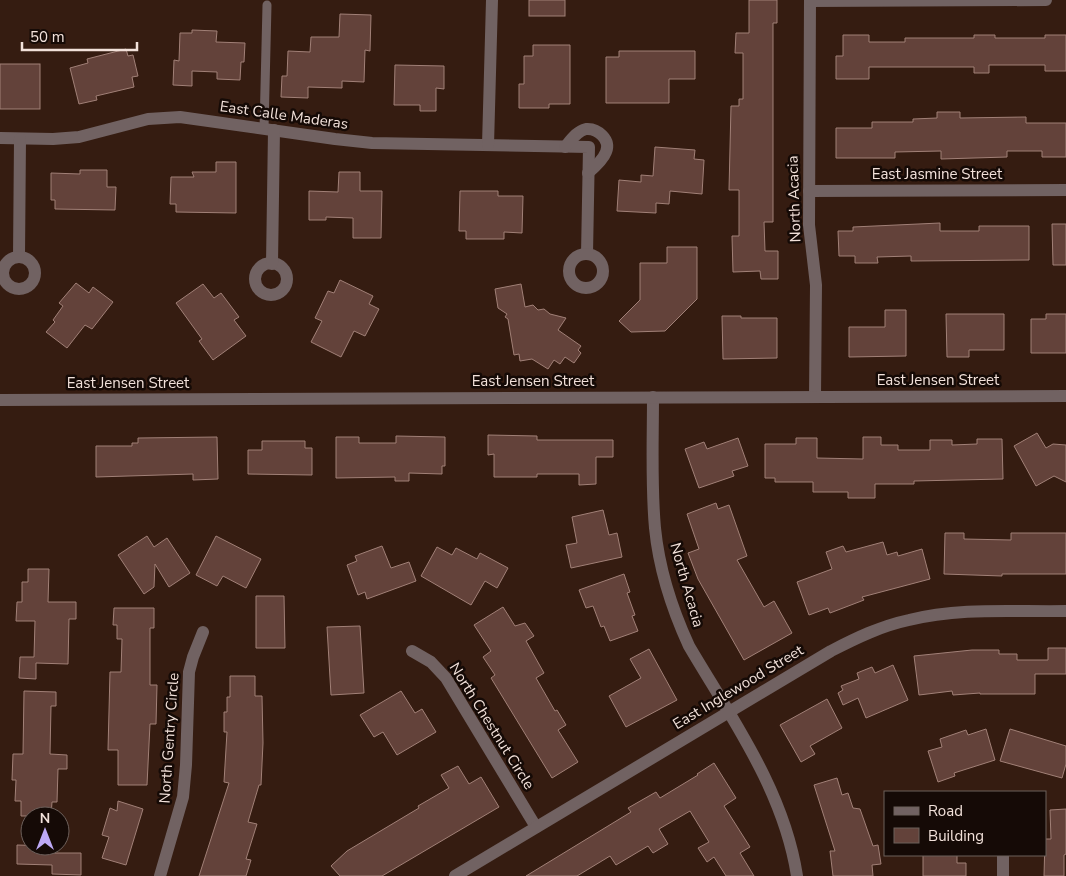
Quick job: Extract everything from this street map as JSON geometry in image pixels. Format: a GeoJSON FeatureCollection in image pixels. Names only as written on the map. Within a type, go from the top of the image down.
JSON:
{"type":"FeatureCollection","features":[{"type":"Feature","properties":{"kind":"street"},"geometry":{"type":"LineString","coordinates":[[488,145],[492,0]]}},
{"type":"Feature","properties":{"kind":"street"},"geometry":{"type":"LineString","coordinates":[[810,0],[1046,0]]}},
{"type":"Feature","properties":{"kind":"street","name":"North Acacia"},"geometry":{"type":"LineString","coordinates":[[810,0],[808,191],[809,231],[816,285],[814,396]]}},
{"type":"Feature","properties":{"kind":"street","name":"East Calle Maderas"},"geometry":{"type":"LineString","coordinates":[[0,138],[53,139],[79,137],[140,120],[180,117],[372,143],[589,147],[587,254]]}},
{"type":"Feature","properties":{"kind":"street"},"geometry":{"type":"LineString","coordinates":[[565,147],[575,135],[587,129],[600,132],[606,140],[608,150],[588,173]]}},
{"type":"Feature","properties":{"kind":"street"},"geometry":{"type":"LineString","coordinates":[[269,130],[272,264]]}},
{"type":"Feature","properties":{"kind":"street"},"geometry":{"type":"LineString","coordinates":[[19,256],[20,139]]}},
{"type":"Feature","properties":{"kind":"street","name":"East Jasmine Street"},"geometry":{"type":"LineString","coordinates":[[808,191],[1066,190]]}},
{"type":"Feature","properties":{"kind":"street","name":"East Jensen Street"},"geometry":{"type":"LineString","coordinates":[[0,400],[1066,396]]}},
{"type":"Feature","properties":{"kind":"street","name":"North Acacia"},"geometry":{"type":"LineString","coordinates":[[653,397],[654,510],[662,568],[673,607],[686,640],[772,790],[789,836],[797,876]]}},
{"type":"Feature","properties":{"kind":"street","name":"East Inglewood Street"},"geometry":{"type":"LineString","coordinates":[[455,876],[831,651],[868,633],[909,620],[954,612],[1066,611]]}},
{"type":"Feature","properties":{"kind":"street","name":"North Gentry Circle"},"geometry":{"type":"LineString","coordinates":[[160,876],[183,796],[189,672],[192,656],[203,632]]}},
{"type":"Feature","properties":{"kind":"street","name":"North Chestnut Circle"},"geometry":{"type":"LineString","coordinates":[[412,651],[431,662],[446,678],[536,827]]}},
{"type":"Feature","properties":{"kind":"street"},"geometry":{"type":"LineString","coordinates":[[1003,856],[1003,876]]}},
{"type":"Feature","properties":{"kind":"lane"},"geometry":{"type":"LineString","coordinates":[[267,5],[269,130]]}},
{"type":"Feature","properties":{"kind":"building"},"geometry":{"type":"Polygon","coordinates":[[[529,0],[565,0],[565,16],[529,16],[529,0]]]}},
{"type":"Feature","properties":{"kind":"building"},"geometry":{"type":"Polygon","coordinates":[[[749,0],[777,0],[777,23],[773,23],[773,222],[764,222],[765,251],[778,251],[778,279],[761,279],[760,271],[733,272],[732,236],[739,236],[739,190],[729,190],[731,106],[739,106],[739,99],[743,99],[743,53],[735,53],[736,33],[749,33],[749,0]]]}},
{"type":"Feature","properties":{"kind":"building"},"geometry":{"type":"Polygon","coordinates":[[[340,14],[371,15],[370,51],[365,50],[364,82],[342,81],[342,88],[308,87],[308,98],[281,97],[282,76],[287,76],[288,51],[310,52],[311,37],[339,37],[340,14]]]}},
{"type":"Feature","properties":{"kind":"building"},"geometry":{"type":"Polygon","coordinates":[[[192,30],[217,31],[216,42],[245,43],[244,62],[241,62],[240,80],[217,79],[217,72],[192,71],[192,86],[173,85],[174,60],[179,61],[180,33],[192,33],[192,30]]]}},
{"type":"Feature","properties":{"kind":"building"},"geometry":{"type":"Polygon","coordinates":[[[843,35],[869,35],[869,42],[905,42],[905,38],[974,38],[974,35],[995,35],[995,38],[1045,38],[1045,35],[1066,35],[1066,71],[1045,71],[1045,65],[989,65],[989,73],[974,73],[974,67],[869,67],[869,79],[836,79],[836,56],[843,56],[843,35]]]}},
{"type":"Feature","properties":{"kind":"building"},"geometry":{"type":"Polygon","coordinates":[[[533,45],[570,45],[570,104],[549,104],[549,108],[519,108],[519,84],[524,84],[524,56],[533,56],[533,45]]]}},
{"type":"Feature","properties":{"kind":"building"},"geometry":{"type":"Polygon","coordinates":[[[126,49],[128,56],[133,55],[138,76],[132,77],[134,87],[96,96],[97,100],[79,104],[70,68],[88,63],[87,59],[126,49]]]}},
{"type":"Feature","properties":{"kind":"building"},"geometry":{"type":"Polygon","coordinates":[[[619,51],[695,51],[695,79],[669,79],[669,103],[606,103],[606,57],[619,57],[619,51]]]}},
{"type":"Feature","properties":{"kind":"building"},"geometry":{"type":"Polygon","coordinates":[[[0,64],[40,64],[40,109],[0,109],[0,64]]]}},
{"type":"Feature","properties":{"kind":"building"},"geometry":{"type":"Polygon","coordinates":[[[395,65],[444,66],[444,89],[436,88],[436,111],[420,111],[420,105],[394,105],[395,65]]]}},
{"type":"Feature","properties":{"kind":"building"},"geometry":{"type":"Polygon","coordinates":[[[937,112],[960,112],[960,118],[1026,117],[1026,123],[1066,123],[1066,157],[1042,157],[1042,151],[1007,151],[1007,157],[941,159],[941,151],[895,152],[895,158],[836,158],[836,128],[872,128],[872,122],[913,122],[913,119],[937,118],[937,112]]]}},
{"type":"Feature","properties":{"kind":"building"},"geometry":{"type":"Polygon","coordinates":[[[655,147],[695,150],[694,159],[704,160],[702,194],[670,191],[669,204],[656,203],[656,213],[617,211],[619,180],[641,182],[641,175],[653,176],[655,147]]]}},
{"type":"Feature","properties":{"kind":"building"},"geometry":{"type":"Polygon","coordinates":[[[216,162],[236,162],[236,213],[176,212],[176,204],[170,204],[171,177],[194,177],[192,172],[216,172],[216,162]]]}},
{"type":"Feature","properties":{"kind":"building"},"geometry":{"type":"Polygon","coordinates":[[[80,170],[107,170],[107,187],[116,187],[115,210],[55,209],[55,200],[51,200],[51,173],[80,174],[80,170]]]}},
{"type":"Feature","properties":{"kind":"building"},"geometry":{"type":"Polygon","coordinates":[[[339,172],[360,172],[360,191],[382,191],[381,238],[353,238],[353,218],[326,217],[326,220],[309,220],[309,191],[338,192],[339,172]]]}},
{"type":"Feature","properties":{"kind":"building"},"geometry":{"type":"Polygon","coordinates":[[[460,191],[498,191],[498,196],[523,196],[522,233],[504,232],[504,239],[466,239],[466,231],[459,231],[460,191]]]}},
{"type":"Feature","properties":{"kind":"building"},"geometry":{"type":"Polygon","coordinates":[[[940,223],[940,231],[979,231],[979,226],[1029,226],[1029,260],[911,261],[911,256],[877,257],[878,263],[855,263],[855,256],[839,256],[838,231],[853,231],[853,227],[940,223]]]}},
{"type":"Feature","properties":{"kind":"building"},"geometry":{"type":"Polygon","coordinates":[[[1052,224],[1066,224],[1066,265],[1053,265],[1052,224]]]}},
{"type":"Feature","properties":{"kind":"building"},"geometry":{"type":"Polygon","coordinates":[[[667,247],[697,247],[697,299],[665,331],[631,332],[619,321],[640,300],[640,263],[667,263],[667,247]]]}},
{"type":"Feature","properties":{"kind":"building"},"geometry":{"type":"Polygon","coordinates":[[[340,280],[373,296],[369,304],[379,309],[365,336],[354,331],[341,357],[311,342],[322,321],[315,318],[328,291],[334,293],[340,280]]]}},
{"type":"Feature","properties":{"kind":"building"},"geometry":{"type":"Polygon","coordinates":[[[76,283],[89,293],[93,287],[113,302],[92,329],[85,325],[67,348],[46,332],[55,322],[53,320],[63,306],[59,303],[76,283]]]}},
{"type":"Feature","properties":{"kind":"building"},"geometry":{"type":"Polygon","coordinates":[[[203,284],[214,298],[221,293],[239,317],[234,320],[246,336],[213,360],[199,341],[202,339],[176,303],[203,284]]]}},
{"type":"Feature","properties":{"kind":"building"},"geometry":{"type":"Polygon","coordinates":[[[521,284],[525,307],[533,305],[538,310],[544,309],[550,314],[566,318],[558,330],[581,346],[578,350],[581,353],[574,363],[565,357],[560,364],[554,360],[548,369],[532,359],[520,361],[519,354],[514,355],[508,319],[505,317],[507,314],[498,308],[495,289],[521,284]]]}},
{"type":"Feature","properties":{"kind":"building"},"geometry":{"type":"Polygon","coordinates":[[[885,310],[906,310],[906,356],[849,357],[849,327],[885,327],[885,310]]]}},
{"type":"Feature","properties":{"kind":"building"},"geometry":{"type":"Polygon","coordinates":[[[946,314],[1004,314],[1004,350],[969,350],[969,357],[947,357],[946,314]]]}},
{"type":"Feature","properties":{"kind":"building"},"geometry":{"type":"Polygon","coordinates":[[[1046,314],[1066,314],[1066,353],[1031,353],[1031,319],[1046,319],[1046,314]]]}},
{"type":"Feature","properties":{"kind":"building"},"geometry":{"type":"Polygon","coordinates":[[[722,316],[777,318],[777,358],[723,359],[722,316]]]}},
{"type":"Feature","properties":{"kind":"building"},"geometry":{"type":"Polygon","coordinates":[[[1037,433],[1046,448],[1053,444],[1066,445],[1066,482],[1054,476],[1036,486],[1014,446],[1037,433]]]}},
{"type":"Feature","properties":{"kind":"building"},"geometry":{"type":"Polygon","coordinates":[[[488,435],[537,436],[537,440],[613,440],[613,457],[596,457],[596,484],[579,485],[579,474],[537,474],[537,477],[494,477],[494,454],[488,455],[488,435]]]}},
{"type":"Feature","properties":{"kind":"building"},"geometry":{"type":"Polygon","coordinates":[[[396,436],[445,437],[445,466],[442,466],[442,474],[409,473],[409,481],[395,481],[395,477],[336,478],[336,437],[359,437],[359,443],[396,443],[396,436]]]}},
{"type":"Feature","properties":{"kind":"building"},"geometry":{"type":"Polygon","coordinates":[[[217,437],[218,479],[193,480],[193,474],[96,477],[96,446],[132,446],[132,443],[138,443],[138,438],[217,437]]]}},
{"type":"Feature","properties":{"kind":"building"},"geometry":{"type":"Polygon","coordinates":[[[863,437],[881,437],[881,445],[898,445],[898,450],[930,450],[930,440],[952,440],[952,445],[977,444],[977,439],[1002,439],[1003,479],[914,481],[914,484],[875,484],[875,498],[848,498],[848,492],[813,492],[813,482],[775,482],[775,478],[765,478],[765,444],[796,444],[796,438],[817,438],[817,458],[863,459],[863,437]]]}},
{"type":"Feature","properties":{"kind":"building"},"geometry":{"type":"Polygon","coordinates":[[[738,438],[748,466],[732,471],[734,476],[699,488],[685,449],[704,442],[707,449],[738,438]]]}},
{"type":"Feature","properties":{"kind":"building"},"geometry":{"type":"Polygon","coordinates":[[[262,441],[305,441],[305,448],[312,448],[312,475],[248,474],[248,450],[262,450],[262,441]]]}},
{"type":"Feature","properties":{"kind":"building"},"geometry":{"type":"Polygon","coordinates":[[[716,503],[718,509],[729,505],[747,556],[737,560],[764,607],[774,601],[792,633],[744,660],[698,579],[688,553],[699,549],[687,514],[716,503]]]}},
{"type":"Feature","properties":{"kind":"building"},"geometry":{"type":"Polygon","coordinates":[[[603,510],[609,535],[617,533],[622,557],[571,568],[566,545],[577,543],[572,517],[603,510]]]}},
{"type":"Feature","properties":{"kind":"building"},"geometry":{"type":"Polygon","coordinates":[[[945,533],[964,533],[964,539],[1011,540],[1011,533],[1066,533],[1066,574],[1002,574],[1002,576],[944,574],[945,533]]]}},
{"type":"Feature","properties":{"kind":"building"},"geometry":{"type":"Polygon","coordinates":[[[147,536],[154,547],[167,538],[190,573],[169,587],[155,564],[154,587],[144,594],[118,555],[147,536]]]}},
{"type":"Feature","properties":{"kind":"building"},"geometry":{"type":"Polygon","coordinates":[[[216,536],[261,559],[246,588],[223,576],[217,586],[196,575],[216,536]]]}},
{"type":"Feature","properties":{"kind":"building"},"geometry":{"type":"Polygon","coordinates":[[[883,542],[887,555],[897,552],[898,556],[922,549],[930,579],[862,597],[864,600],[830,613],[828,608],[809,615],[797,582],[832,569],[826,552],[843,546],[846,552],[883,542]]]}},
{"type":"Feature","properties":{"kind":"building"},"geometry":{"type":"Polygon","coordinates":[[[382,546],[391,568],[409,562],[416,581],[367,599],[365,592],[358,595],[347,565],[357,561],[355,556],[382,546]]]}},
{"type":"Feature","properties":{"kind":"building"},"geometry":{"type":"Polygon","coordinates":[[[437,547],[452,555],[456,548],[477,559],[480,553],[508,568],[497,588],[485,581],[471,605],[421,576],[437,547]]]}},
{"type":"Feature","properties":{"kind":"building"},"geometry":{"type":"Polygon","coordinates":[[[28,569],[49,569],[48,602],[76,602],[76,619],[69,619],[68,664],[36,663],[36,679],[19,678],[20,657],[34,657],[35,621],[16,621],[17,602],[22,602],[22,582],[28,582],[28,569]]]}},
{"type":"Feature","properties":{"kind":"building"},"geometry":{"type":"Polygon","coordinates":[[[624,574],[630,592],[627,593],[635,615],[632,616],[638,631],[610,641],[604,626],[601,627],[593,606],[586,608],[579,590],[624,574]]]}},
{"type":"Feature","properties":{"kind":"building"},"geometry":{"type":"Polygon","coordinates":[[[256,596],[284,596],[285,648],[256,648],[256,596]]]}},
{"type":"Feature","properties":{"kind":"building"},"geometry":{"type":"Polygon","coordinates":[[[503,607],[515,626],[525,623],[534,636],[526,641],[544,673],[536,678],[555,711],[557,710],[566,725],[558,730],[578,762],[552,778],[491,678],[495,675],[483,657],[491,651],[474,625],[503,607]]]}},
{"type":"Feature","properties":{"kind":"building"},"geometry":{"type":"Polygon","coordinates":[[[114,608],[154,608],[154,628],[150,628],[150,685],[157,685],[156,724],[150,724],[147,785],[118,785],[118,750],[108,750],[110,672],[121,672],[122,639],[117,639],[117,625],[113,625],[114,608]]]}},
{"type":"Feature","properties":{"kind":"building"},"geometry":{"type":"Polygon","coordinates":[[[360,626],[364,693],[331,695],[327,627],[360,626]]]}},
{"type":"Feature","properties":{"kind":"building"},"geometry":{"type":"Polygon","coordinates":[[[1048,648],[1066,648],[1066,674],[1035,674],[1035,694],[980,693],[953,695],[952,691],[919,695],[914,656],[972,650],[999,650],[999,654],[1017,654],[1017,660],[1048,660],[1048,648]]]}},
{"type":"Feature","properties":{"kind":"building"},"geometry":{"type":"Polygon","coordinates":[[[649,649],[677,700],[626,727],[609,696],[641,678],[630,659],[649,649]]]}},
{"type":"Feature","properties":{"kind":"building"},"geometry":{"type":"Polygon","coordinates":[[[893,665],[908,700],[866,718],[858,698],[843,705],[838,693],[843,690],[841,686],[859,679],[857,673],[872,667],[875,673],[893,665]]]}},
{"type":"Feature","properties":{"kind":"building"},"geometry":{"type":"Polygon","coordinates":[[[230,676],[255,676],[255,696],[262,696],[263,743],[261,785],[259,785],[248,822],[257,824],[246,859],[251,860],[246,876],[199,876],[229,783],[224,782],[227,732],[224,732],[224,712],[227,712],[227,697],[230,697],[230,676]]]}},
{"type":"Feature","properties":{"kind":"building"},"geometry":{"type":"Polygon","coordinates":[[[24,691],[56,692],[56,706],[51,706],[50,754],[67,755],[67,769],[58,769],[57,802],[52,802],[52,806],[21,806],[21,801],[15,801],[16,780],[12,780],[13,754],[23,754],[24,691]]]}},
{"type":"Feature","properties":{"kind":"building"},"geometry":{"type":"Polygon","coordinates":[[[401,691],[415,713],[422,709],[436,732],[397,755],[383,732],[374,737],[360,715],[401,691]]]}},
{"type":"Feature","properties":{"kind":"building"},"geometry":{"type":"Polygon","coordinates":[[[827,699],[842,728],[810,746],[815,754],[801,762],[780,725],[827,699]]]}},
{"type":"Feature","properties":{"kind":"building"},"geometry":{"type":"Polygon","coordinates":[[[986,729],[995,760],[954,773],[955,776],[938,782],[928,751],[942,747],[940,739],[966,730],[968,735],[986,729]]]}},
{"type":"Feature","properties":{"kind":"building"},"geometry":{"type":"Polygon","coordinates":[[[1010,729],[1066,746],[1066,764],[1062,778],[1000,761],[1010,729]]]}},
{"type":"Feature","properties":{"kind":"building"},"geometry":{"type":"Polygon","coordinates":[[[714,763],[736,798],[724,806],[750,847],[740,853],[754,876],[726,876],[714,857],[707,862],[698,848],[709,842],[690,811],[659,829],[668,844],[653,853],[648,846],[616,865],[610,856],[577,876],[526,876],[631,812],[628,808],[656,792],[660,798],[714,763]]]}},
{"type":"Feature","properties":{"kind":"building"},"geometry":{"type":"Polygon","coordinates":[[[458,766],[469,784],[481,777],[499,807],[382,876],[340,876],[331,866],[347,851],[449,788],[441,775],[458,766]]]}},
{"type":"Feature","properties":{"kind":"building"},"geometry":{"type":"Polygon","coordinates":[[[837,778],[842,795],[848,793],[853,808],[860,809],[873,846],[878,845],[881,864],[872,865],[873,876],[833,876],[830,851],[835,851],[814,785],[837,778]]]}},
{"type":"Feature","properties":{"kind":"building"},"geometry":{"type":"Polygon","coordinates":[[[118,801],[143,809],[126,865],[102,858],[109,837],[102,835],[110,808],[117,811],[118,801]]]}},
{"type":"Feature","properties":{"kind":"building"},"geometry":{"type":"Polygon","coordinates":[[[1066,809],[1064,876],[1044,876],[1046,839],[1051,839],[1050,810],[1066,809]]]}},
{"type":"Feature","properties":{"kind":"building"},"geometry":{"type":"Polygon","coordinates":[[[17,845],[20,845],[20,856],[70,856],[70,853],[81,853],[81,875],[52,874],[52,865],[17,864],[17,845]]]}},
{"type":"Feature","properties":{"kind":"building"},"geometry":{"type":"Polygon","coordinates":[[[923,856],[957,856],[957,863],[966,863],[966,876],[923,876],[923,856]]]}}]}
